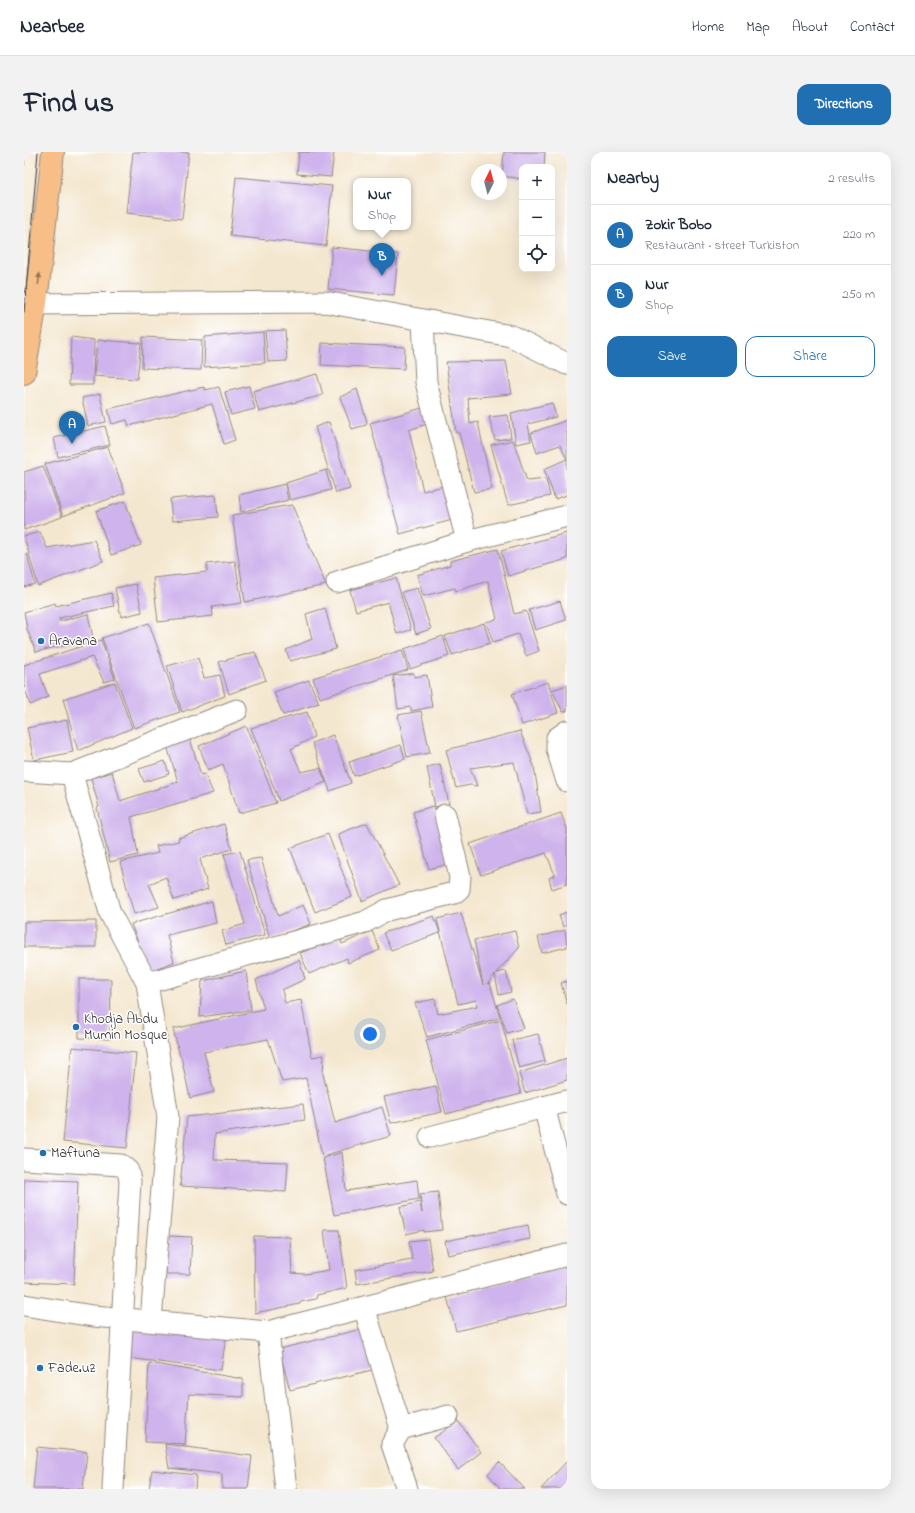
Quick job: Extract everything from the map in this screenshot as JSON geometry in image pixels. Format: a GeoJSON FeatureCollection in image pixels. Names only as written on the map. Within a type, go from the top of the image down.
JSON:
{"type":"FeatureCollection","features":[{"type":"Feature","properties":{"kind":"main road"},"geometry":{"type":"LineString","coordinates":[[24,373],[30,303],[53,152]]}},
{"type":"Feature","properties":{"kind":"street"},"geometry":{"type":"LineString","coordinates":[[30,303],[325,302],[511,336],[567,364]]}},
{"type":"Feature","properties":{"kind":"street"},"geometry":{"type":"LineString","coordinates":[[423,320],[426,382],[467,541]]}},
{"type":"Feature","properties":{"kind":"street"},"geometry":{"type":"LineString","coordinates":[[337,582],[467,541],[567,516]]}},
{"type":"Feature","properties":{"kind":"street"},"geometry":{"type":"LineString","coordinates":[[24,771],[72,774],[238,710]]}},
{"type":"Feature","properties":{"kind":"street"},"geometry":{"type":"LineString","coordinates":[[567,732],[557,738],[557,749],[567,781]]}},
{"type":"Feature","properties":{"kind":"street"},"geometry":{"type":"LineString","coordinates":[[72,774],[110,913],[146,983],[168,1117],[151,1320]]}},
{"type":"Feature","properties":{"kind":"street"},"geometry":{"type":"LineString","coordinates":[[146,983],[365,922],[387,910],[454,893],[459,888],[460,877],[445,815]]}},
{"type":"Feature","properties":{"kind":"street"},"geometry":{"type":"LineString","coordinates":[[430,1137],[567,1101]]}},
{"type":"Feature","properties":{"kind":"street"},"geometry":{"type":"LineString","coordinates":[[544,1107],[567,1194]]}},
{"type":"Feature","properties":{"kind":"street"},"geometry":{"type":"LineString","coordinates":[[24,1159],[121,1166],[128,1171],[130,1181],[113,1489]]}},
{"type":"Feature","properties":{"kind":"street"},"geometry":{"type":"LineString","coordinates":[[24,1305],[93,1316],[122,1317],[268,1332],[567,1255]]}},
{"type":"Feature","properties":{"kind":"street"},"geometry":{"type":"LineString","coordinates":[[364,1308],[401,1429]]}},
{"type":"Feature","properties":{"kind":"street"},"geometry":{"type":"LineString","coordinates":[[268,1332],[286,1489]]}},
{"type":"Feature","properties":{"kind":"street"},"geometry":{"type":"LineString","coordinates":[[407,1489],[392,1444],[401,1429],[448,1416]]}},
{"type":"Feature","properties":{"kind":"building"},"geometry":{"type":"Polygon","coordinates":[[[133,152],[189,152],[182,219],[126,213],[133,152]]]}},
{"type":"Feature","properties":{"kind":"building"},"geometry":{"type":"Polygon","coordinates":[[[299,152],[334,152],[331,177],[297,174],[299,152]]]}},
{"type":"Feature","properties":{"kind":"building"},"geometry":{"type":"Polygon","coordinates":[[[504,152],[545,152],[544,164],[519,164],[519,179],[507,177],[507,164],[503,164],[504,152]]]}},
{"type":"Feature","properties":{"kind":"building"},"geometry":{"type":"Polygon","coordinates":[[[236,177],[332,186],[326,246],[230,236],[236,177]]]}},
{"type":"Feature","properties":{"kind":"building"},"geometry":{"type":"Polygon","coordinates":[[[332,247],[398,254],[394,295],[328,289],[332,247]]]}},
{"type":"Feature","properties":{"kind":"building"},"geometry":{"type":"Polygon","coordinates":[[[285,330],[287,361],[268,362],[265,331],[285,330]]]}},
{"type":"Feature","properties":{"kind":"building"},"geometry":{"type":"Polygon","coordinates":[[[263,332],[265,363],[204,367],[205,337],[263,332]]]}},
{"type":"Feature","properties":{"kind":"building"},"geometry":{"type":"Polygon","coordinates":[[[71,337],[94,340],[93,385],[69,385],[71,337]]]}},
{"type":"Feature","properties":{"kind":"building"},"geometry":{"type":"Polygon","coordinates":[[[143,337],[202,340],[201,370],[142,368],[143,337]]]}},
{"type":"Feature","properties":{"kind":"building"},"geometry":{"type":"Polygon","coordinates":[[[97,340],[141,343],[137,379],[94,376],[97,340]]]}},
{"type":"Feature","properties":{"kind":"building"},"geometry":{"type":"Polygon","coordinates":[[[322,343],[405,347],[404,369],[321,365],[322,343]]]}},
{"type":"Feature","properties":{"kind":"building"},"geometry":{"type":"Polygon","coordinates":[[[506,361],[512,394],[468,398],[470,424],[478,422],[492,489],[474,492],[459,433],[456,433],[446,362],[506,361]]]}},
{"type":"Feature","properties":{"kind":"building"},"geometry":{"type":"Polygon","coordinates":[[[317,374],[323,395],[259,412],[253,391],[317,374]]]}},
{"type":"Feature","properties":{"kind":"building"},"geometry":{"type":"Polygon","coordinates":[[[249,386],[255,409],[231,415],[225,392],[249,386]]]}},
{"type":"Feature","properties":{"kind":"building"},"geometry":{"type":"Polygon","coordinates":[[[204,387],[205,390],[219,387],[235,440],[224,444],[212,404],[129,426],[127,420],[112,424],[108,409],[204,387]]]}},
{"type":"Feature","properties":{"kind":"building"},"geometry":{"type":"Polygon","coordinates":[[[357,389],[367,422],[366,425],[352,429],[340,397],[357,389]]]}},
{"type":"Feature","properties":{"kind":"building"},"geometry":{"type":"Polygon","coordinates":[[[100,394],[106,422],[88,426],[82,398],[100,394]]]}},
{"type":"Feature","properties":{"kind":"building"},"geometry":{"type":"Polygon","coordinates":[[[552,403],[556,417],[528,424],[531,441],[516,444],[511,413],[552,403]]]}},
{"type":"Feature","properties":{"kind":"building"},"geometry":{"type":"Polygon","coordinates":[[[429,406],[433,422],[409,430],[423,491],[448,485],[456,519],[400,534],[370,423],[429,406]]]}},
{"type":"Feature","properties":{"kind":"building"},"geometry":{"type":"Polygon","coordinates":[[[508,415],[511,438],[495,440],[489,417],[508,415]]]}},
{"type":"Feature","properties":{"kind":"building"},"geometry":{"type":"Polygon","coordinates":[[[567,420],[567,459],[560,445],[537,453],[531,433],[567,420]]]}},
{"type":"Feature","properties":{"kind":"building"},"geometry":{"type":"Polygon","coordinates":[[[329,422],[350,489],[336,493],[315,427],[329,422]]]}},
{"type":"Feature","properties":{"kind":"building"},"geometry":{"type":"Polygon","coordinates":[[[105,426],[110,445],[58,457],[54,438],[105,426]]]}},
{"type":"Feature","properties":{"kind":"building"},"geometry":{"type":"Polygon","coordinates":[[[513,440],[527,481],[546,479],[550,496],[508,505],[491,445],[513,440]]]}},
{"type":"Feature","properties":{"kind":"building"},"geometry":{"type":"Polygon","coordinates":[[[108,447],[125,493],[63,516],[45,464],[108,447]]]}},
{"type":"Feature","properties":{"kind":"building"},"geometry":{"type":"Polygon","coordinates":[[[567,459],[567,495],[555,499],[544,469],[567,459]]]}},
{"type":"Feature","properties":{"kind":"building"},"geometry":{"type":"Polygon","coordinates":[[[43,466],[62,517],[24,530],[24,472],[43,466]]]}},
{"type":"Feature","properties":{"kind":"building"},"geometry":{"type":"Polygon","coordinates":[[[326,470],[331,490],[290,500],[286,483],[326,470]]]}},
{"type":"Feature","properties":{"kind":"building"},"geometry":{"type":"Polygon","coordinates":[[[285,484],[288,500],[241,512],[239,495],[285,484]]]}},
{"type":"Feature","properties":{"kind":"building"},"geometry":{"type":"Polygon","coordinates":[[[216,495],[218,517],[172,521],[170,499],[216,495]]]}},
{"type":"Feature","properties":{"kind":"building"},"geometry":{"type":"Polygon","coordinates":[[[125,501],[141,545],[111,555],[96,511],[125,501]]]}},
{"type":"Feature","properties":{"kind":"building"},"geometry":{"type":"Polygon","coordinates":[[[292,505],[326,585],[245,602],[232,515],[292,505]]]}},
{"type":"Feature","properties":{"kind":"building"},"geometry":{"type":"Polygon","coordinates":[[[40,532],[47,548],[94,540],[103,561],[38,586],[24,536],[40,532]]]}},
{"type":"Feature","properties":{"kind":"building"},"geometry":{"type":"Polygon","coordinates":[[[567,533],[567,559],[508,576],[501,551],[567,533]]]}},
{"type":"Feature","properties":{"kind":"building"},"geometry":{"type":"Polygon","coordinates":[[[498,549],[514,614],[526,611],[539,651],[526,656],[518,634],[493,642],[486,622],[497,619],[488,581],[456,591],[455,588],[423,596],[417,575],[450,565],[450,561],[498,549]]]}},
{"type":"Feature","properties":{"kind":"building"},"geometry":{"type":"Polygon","coordinates":[[[27,554],[35,584],[24,587],[24,555],[27,554]]]}},
{"type":"Feature","properties":{"kind":"building"},"geometry":{"type":"Polygon","coordinates":[[[235,561],[242,603],[212,607],[213,616],[158,622],[153,578],[207,572],[207,564],[235,561]]]}},
{"type":"Feature","properties":{"kind":"building"},"geometry":{"type":"Polygon","coordinates":[[[396,578],[411,630],[397,634],[388,602],[356,611],[350,590],[396,578]]]}},
{"type":"Feature","properties":{"kind":"building"},"geometry":{"type":"Polygon","coordinates":[[[136,584],[142,612],[121,617],[115,588],[136,584]]]}},
{"type":"Feature","properties":{"kind":"building"},"geometry":{"type":"Polygon","coordinates":[[[417,588],[431,629],[416,634],[402,592],[417,588]]]}},
{"type":"Feature","properties":{"kind":"building"},"geometry":{"type":"Polygon","coordinates":[[[111,593],[114,606],[59,618],[60,621],[88,614],[93,638],[36,652],[27,629],[24,612],[55,603],[56,606],[111,593]]]}},
{"type":"Feature","properties":{"kind":"building"},"geometry":{"type":"Polygon","coordinates":[[[560,601],[566,620],[535,630],[529,610],[560,601]]]}},
{"type":"Feature","properties":{"kind":"building"},"geometry":{"type":"Polygon","coordinates":[[[325,608],[336,649],[290,661],[286,650],[312,639],[306,614],[325,608]]]}},
{"type":"Feature","properties":{"kind":"building"},"geometry":{"type":"Polygon","coordinates":[[[149,623],[180,712],[134,728],[102,638],[149,623]]]}},
{"type":"Feature","properties":{"kind":"building"},"geometry":{"type":"Polygon","coordinates":[[[484,623],[490,643],[452,655],[445,636],[484,623]]]}},
{"type":"Feature","properties":{"kind":"building"},"geometry":{"type":"Polygon","coordinates":[[[443,636],[449,656],[410,669],[404,649],[443,636]]]}},
{"type":"Feature","properties":{"kind":"building"},"geometry":{"type":"Polygon","coordinates":[[[101,640],[115,679],[104,682],[92,657],[40,674],[48,697],[30,705],[24,685],[24,665],[101,640]]]}},
{"type":"Feature","properties":{"kind":"building"},"geometry":{"type":"Polygon","coordinates":[[[402,650],[408,670],[320,698],[313,678],[402,650]]]}},
{"type":"Feature","properties":{"kind":"building"},"geometry":{"type":"Polygon","coordinates":[[[255,652],[266,680],[229,694],[219,662],[255,652]]]}},
{"type":"Feature","properties":{"kind":"building"},"geometry":{"type":"Polygon","coordinates":[[[198,658],[204,678],[220,675],[225,696],[182,712],[167,666],[198,658]]]}},
{"type":"Feature","properties":{"kind":"building"},"geometry":{"type":"Polygon","coordinates":[[[414,673],[414,677],[427,675],[432,707],[411,711],[411,707],[398,709],[393,676],[414,673]]]}},
{"type":"Feature","properties":{"kind":"building"},"geometry":{"type":"Polygon","coordinates":[[[309,680],[319,703],[283,715],[274,692],[309,680]]]}},
{"type":"Feature","properties":{"kind":"building"},"geometry":{"type":"Polygon","coordinates":[[[115,682],[132,728],[78,751],[63,699],[115,682]]]}},
{"type":"Feature","properties":{"kind":"building"},"geometry":{"type":"Polygon","coordinates":[[[548,682],[558,713],[522,725],[512,694],[548,682]]]}},
{"type":"Feature","properties":{"kind":"building"},"geometry":{"type":"Polygon","coordinates":[[[567,685],[567,711],[563,712],[552,690],[567,685]]]}},
{"type":"Feature","properties":{"kind":"building"},"geometry":{"type":"Polygon","coordinates":[[[421,711],[430,753],[407,757],[398,715],[421,711]]]}},
{"type":"Feature","properties":{"kind":"building"},"geometry":{"type":"Polygon","coordinates":[[[307,712],[314,737],[291,749],[301,772],[320,768],[326,782],[279,801],[251,728],[307,712]]]}},
{"type":"Feature","properties":{"kind":"building"},"geometry":{"type":"Polygon","coordinates":[[[67,720],[73,752],[34,760],[27,728],[67,720]]]}},
{"type":"Feature","properties":{"kind":"building"},"geometry":{"type":"Polygon","coordinates":[[[246,726],[276,803],[239,813],[223,764],[208,770],[199,746],[246,726]]]}},
{"type":"Feature","properties":{"kind":"building"},"geometry":{"type":"Polygon","coordinates":[[[520,731],[534,766],[541,812],[527,814],[514,762],[470,768],[477,786],[470,785],[456,788],[446,750],[520,731]]]}},
{"type":"Feature","properties":{"kind":"building"},"geometry":{"type":"Polygon","coordinates":[[[333,735],[351,783],[330,791],[312,743],[333,735]]]}},
{"type":"Feature","properties":{"kind":"building"},"geometry":{"type":"Polygon","coordinates":[[[190,739],[201,775],[205,774],[213,793],[131,817],[138,855],[110,862],[97,808],[99,807],[91,778],[112,772],[120,801],[178,782],[167,746],[190,739]]]}},
{"type":"Feature","properties":{"kind":"building"},"geometry":{"type":"Polygon","coordinates":[[[401,745],[405,759],[354,776],[349,762],[401,745]]]}},
{"type":"Feature","properties":{"kind":"building"},"geometry":{"type":"Polygon","coordinates":[[[165,761],[169,774],[144,782],[139,769],[165,761]]]}},
{"type":"Feature","properties":{"kind":"building"},"geometry":{"type":"Polygon","coordinates":[[[440,764],[449,804],[435,807],[427,767],[440,764]]]}},
{"type":"Feature","properties":{"kind":"building"},"geometry":{"type":"Polygon","coordinates":[[[433,806],[448,864],[429,869],[413,812],[433,806]]]}},
{"type":"Feature","properties":{"kind":"building"},"geometry":{"type":"Polygon","coordinates":[[[561,813],[567,829],[567,884],[552,889],[549,878],[555,875],[546,853],[481,875],[470,844],[561,813]]]}},
{"type":"Feature","properties":{"kind":"building"},"geometry":{"type":"Polygon","coordinates":[[[367,823],[399,885],[362,901],[338,834],[367,823]]]}},
{"type":"Feature","properties":{"kind":"building"},"geometry":{"type":"Polygon","coordinates":[[[224,824],[232,849],[200,859],[208,889],[174,900],[166,877],[149,884],[159,907],[134,914],[120,862],[158,853],[156,846],[179,841],[178,838],[224,824]]]}},
{"type":"Feature","properties":{"kind":"building"},"geometry":{"type":"Polygon","coordinates":[[[328,834],[352,897],[315,912],[290,848],[328,834]]]}},
{"type":"Feature","properties":{"kind":"building"},"geometry":{"type":"Polygon","coordinates":[[[240,851],[265,935],[226,945],[222,931],[245,924],[224,854],[240,851]]]}},
{"type":"Feature","properties":{"kind":"building"},"geometry":{"type":"Polygon","coordinates":[[[261,858],[278,916],[303,905],[311,924],[270,939],[247,860],[261,858]]]}},
{"type":"Feature","properties":{"kind":"building"},"geometry":{"type":"Polygon","coordinates":[[[212,901],[216,923],[167,935],[174,962],[149,971],[131,924],[212,901]]]}},
{"type":"Feature","properties":{"kind":"building"},"geometry":{"type":"Polygon","coordinates":[[[567,912],[567,925],[563,927],[559,915],[567,912]]]}},
{"type":"Feature","properties":{"kind":"building"},"geometry":{"type":"Polygon","coordinates":[[[461,913],[483,985],[474,940],[515,931],[519,948],[496,973],[506,971],[511,992],[499,995],[495,975],[487,984],[490,983],[500,1018],[427,1037],[415,1003],[435,999],[438,1014],[477,1006],[476,1000],[458,1004],[437,919],[461,913]]]}},
{"type":"Feature","properties":{"kind":"building"},"geometry":{"type":"Polygon","coordinates":[[[434,916],[440,933],[391,950],[383,933],[434,916]]]}},
{"type":"Feature","properties":{"kind":"building"},"geometry":{"type":"Polygon","coordinates":[[[96,921],[96,947],[24,947],[24,922],[96,921]]]}},
{"type":"Feature","properties":{"kind":"building"},"geometry":{"type":"Polygon","coordinates":[[[565,930],[567,947],[542,953],[538,937],[565,930]]]}},
{"type":"Feature","properties":{"kind":"building"},"geometry":{"type":"Polygon","coordinates":[[[372,931],[380,950],[348,963],[347,958],[309,974],[300,953],[340,937],[342,944],[372,931]]]}},
{"type":"Feature","properties":{"kind":"building"},"geometry":{"type":"Polygon","coordinates":[[[299,960],[305,979],[282,990],[285,1003],[301,1000],[312,1057],[324,1055],[323,1074],[335,1123],[382,1107],[391,1136],[322,1156],[306,1078],[282,1082],[268,1039],[204,1052],[214,1092],[190,1098],[181,1056],[173,1029],[264,1009],[256,980],[299,960]]]}},
{"type":"Feature","properties":{"kind":"building"},"geometry":{"type":"Polygon","coordinates":[[[246,971],[251,1010],[200,1017],[202,981],[246,971]]]}},
{"type":"Feature","properties":{"kind":"building"},"geometry":{"type":"Polygon","coordinates":[[[79,979],[111,979],[110,1039],[79,1038],[79,979]]]}},
{"type":"Feature","properties":{"kind":"building"},"geometry":{"type":"Polygon","coordinates":[[[567,981],[567,1004],[561,983],[567,981]]]}},
{"type":"Feature","properties":{"kind":"building"},"geometry":{"type":"Polygon","coordinates":[[[513,999],[524,1028],[507,1033],[497,1005],[513,999]]]}},
{"type":"Feature","properties":{"kind":"building"},"geometry":{"type":"Polygon","coordinates":[[[501,1020],[521,1094],[446,1114],[426,1040],[501,1020]]]}},
{"type":"Feature","properties":{"kind":"building"},"geometry":{"type":"Polygon","coordinates":[[[538,1034],[545,1061],[519,1068],[512,1040],[538,1034]]]}},
{"type":"Feature","properties":{"kind":"building"},"geometry":{"type":"Polygon","coordinates":[[[72,1047],[136,1053],[127,1148],[63,1142],[72,1047]]]}},
{"type":"Feature","properties":{"kind":"building"},"geometry":{"type":"Polygon","coordinates":[[[567,1058],[567,1080],[525,1093],[519,1073],[567,1058]]]}},
{"type":"Feature","properties":{"kind":"building"},"geometry":{"type":"Polygon","coordinates":[[[436,1086],[442,1112],[391,1123],[384,1097],[436,1086]]]}},
{"type":"Feature","properties":{"kind":"building"},"geometry":{"type":"Polygon","coordinates":[[[303,1104],[305,1120],[215,1134],[214,1160],[288,1162],[286,1192],[180,1186],[187,1117],[303,1104]]]}},
{"type":"Feature","properties":{"kind":"building"},"geometry":{"type":"Polygon","coordinates":[[[342,1152],[346,1191],[417,1180],[419,1199],[334,1215],[323,1158],[342,1152]]]}},
{"type":"Feature","properties":{"kind":"building"},"geometry":{"type":"Polygon","coordinates":[[[24,1179],[78,1181],[74,1284],[24,1282],[24,1179]]]}},
{"type":"Feature","properties":{"kind":"building"},"geometry":{"type":"Polygon","coordinates":[[[438,1192],[442,1230],[424,1232],[424,1230],[406,1234],[400,1207],[420,1202],[422,1213],[420,1194],[438,1192]]]}},
{"type":"Feature","properties":{"kind":"building"},"geometry":{"type":"Polygon","coordinates":[[[528,1225],[530,1239],[448,1255],[445,1241],[528,1225]]]}},
{"type":"Feature","properties":{"kind":"building"},"geometry":{"type":"Polygon","coordinates":[[[324,1230],[339,1230],[347,1288],[317,1295],[316,1299],[300,1302],[300,1304],[255,1313],[254,1236],[290,1237],[292,1273],[305,1274],[329,1270],[324,1230]]]}},
{"type":"Feature","properties":{"kind":"building"},"geometry":{"type":"Polygon","coordinates":[[[168,1236],[192,1237],[190,1274],[166,1274],[168,1236]]]}},
{"type":"Feature","properties":{"kind":"building"},"geometry":{"type":"Polygon","coordinates":[[[428,1239],[433,1271],[357,1284],[355,1270],[412,1260],[409,1241],[428,1239]]]}},
{"type":"Feature","properties":{"kind":"building"},"geometry":{"type":"Polygon","coordinates":[[[567,1266],[567,1305],[456,1331],[447,1297],[567,1266]]]}},
{"type":"Feature","properties":{"kind":"building"},"geometry":{"type":"Polygon","coordinates":[[[132,1323],[226,1336],[221,1370],[128,1358],[132,1323]]]}},
{"type":"Feature","properties":{"kind":"building"},"geometry":{"type":"Polygon","coordinates":[[[362,1329],[372,1370],[290,1390],[279,1349],[362,1329]]]}},
{"type":"Feature","properties":{"kind":"building"},"geometry":{"type":"Polygon","coordinates":[[[149,1363],[243,1379],[243,1397],[189,1394],[185,1444],[145,1442],[149,1363]]]}},
{"type":"Feature","properties":{"kind":"building"},"geometry":{"type":"Polygon","coordinates":[[[458,1421],[481,1452],[458,1470],[434,1438],[458,1421]]]}},
{"type":"Feature","properties":{"kind":"building"},"geometry":{"type":"Polygon","coordinates":[[[165,1444],[252,1456],[248,1489],[222,1489],[222,1474],[169,1468],[165,1444]]]}},
{"type":"Feature","properties":{"kind":"building"},"geometry":{"type":"Polygon","coordinates":[[[37,1447],[87,1452],[83,1489],[33,1489],[37,1447]]]}},
{"type":"Feature","properties":{"kind":"building"},"geometry":{"type":"Polygon","coordinates":[[[567,1461],[567,1489],[541,1489],[567,1461]]]}},
{"type":"Feature","properties":{"kind":"building"},"geometry":{"type":"Polygon","coordinates":[[[499,1462],[525,1489],[501,1489],[488,1474],[499,1462]]]}},
{"type":"Feature","properties":{"kind":"building"},"geometry":{"type":"Polygon","coordinates":[[[152,1470],[196,1475],[195,1489],[149,1489],[152,1470]]]}},
{"type":"Feature","properties":{"kind":"tram line"},"geometry":{"type":"LineString","coordinates":[[24,165],[25,152]]}},
{"type":"Feature","properties":{"kind":"tram line"},"geometry":{"type":"LineString","coordinates":[[24,312],[38,152]]}},
{"type":"Feature","properties":{"kind":"place","name":"Nur"},"geometry":{"type":"Point","coordinates":[382,276]}},
{"type":"Feature","properties":{"kind":"place","name":"Zokir Bobo"},"geometry":{"type":"Point","coordinates":[72,444]}},
{"type":"Feature","properties":{"kind":"place","name":"Aravana"},"geometry":{"type":"Point","coordinates":[41,641]}},
{"type":"Feature","properties":{"kind":"place","name":"Khodja Abdu Mumin Mosque"},"geometry":{"type":"Point","coordinates":[76,1027]}},
{"type":"Feature","properties":{"kind":"place","name":"Maftuna"},"geometry":{"type":"Point","coordinates":[43,1153]}},
{"type":"Feature","properties":{"kind":"place","name":"Fade.uz"},"geometry":{"type":"Point","coordinates":[40,1368]}}]}
